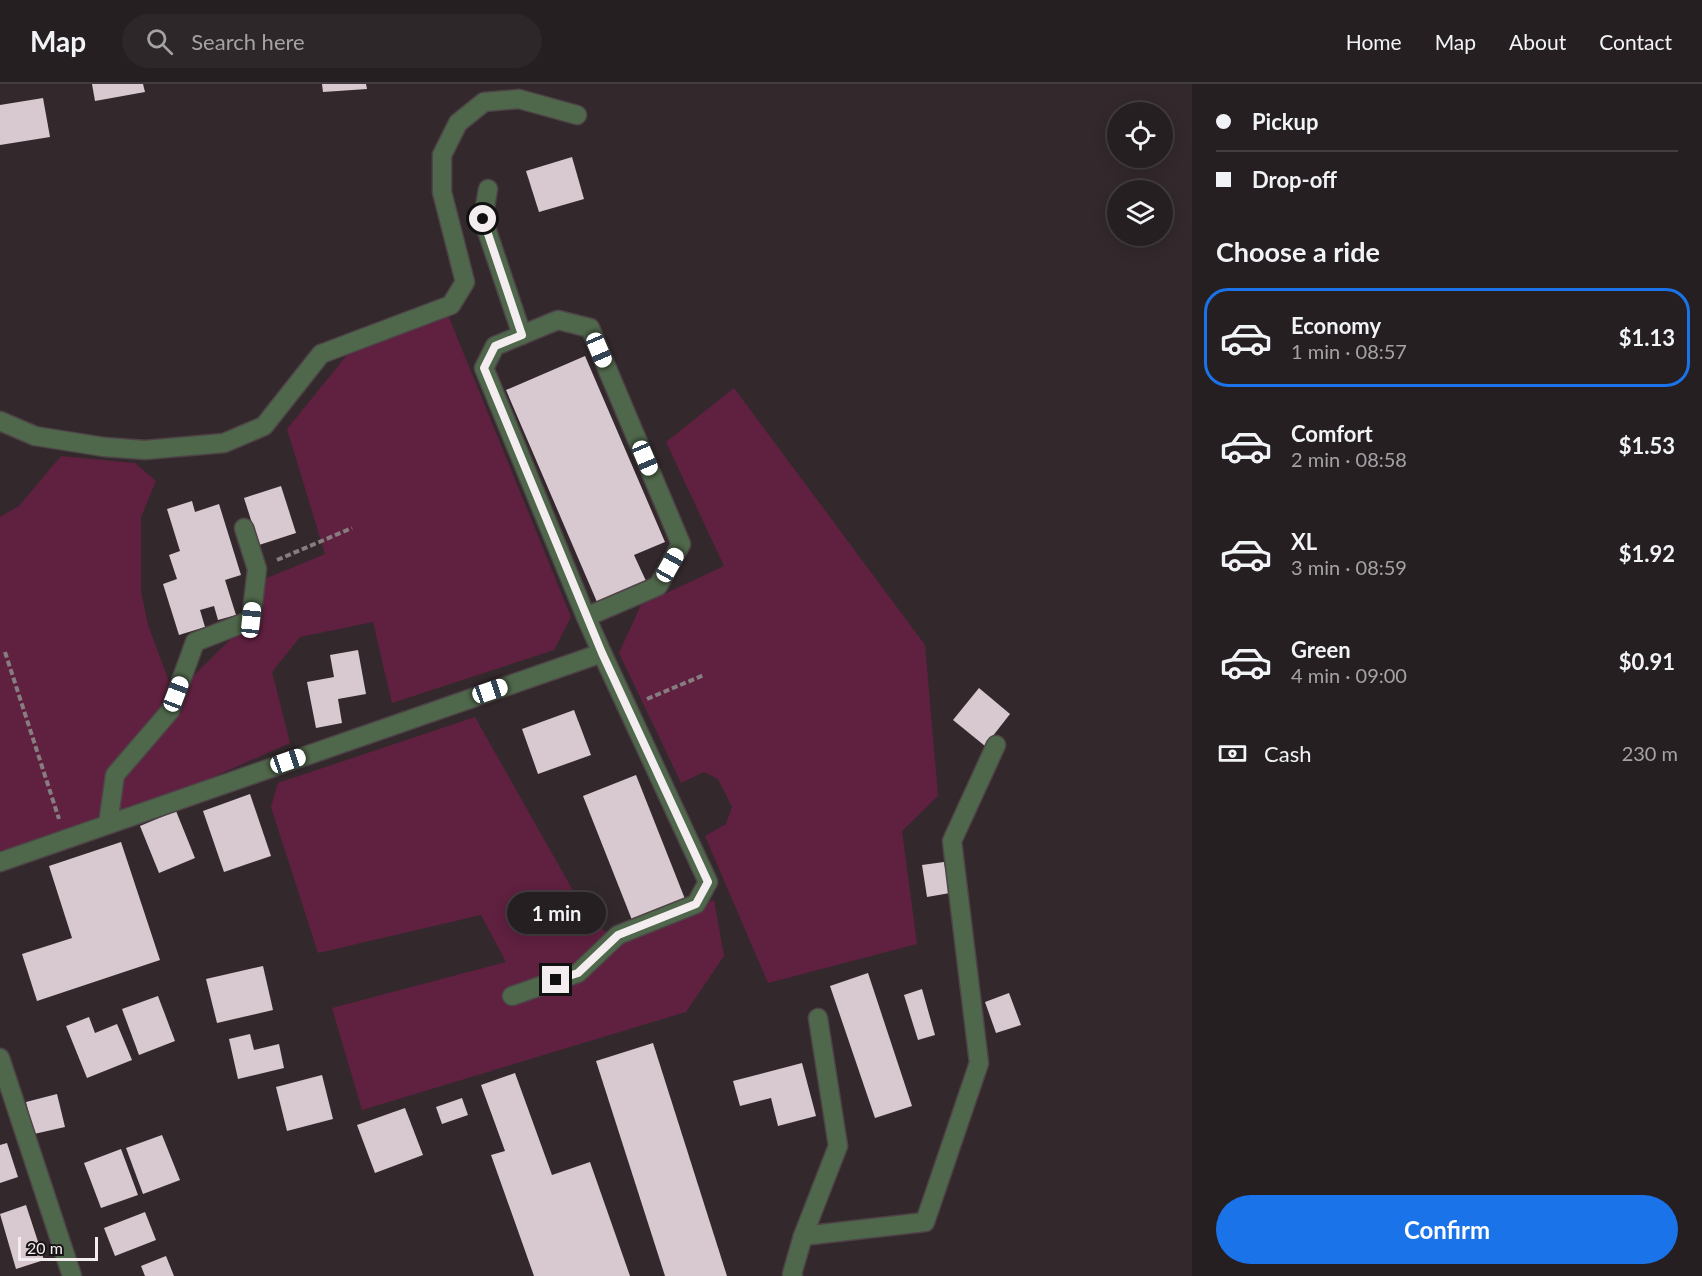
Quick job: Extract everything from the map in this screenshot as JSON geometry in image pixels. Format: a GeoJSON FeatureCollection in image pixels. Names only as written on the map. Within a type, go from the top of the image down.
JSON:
{"type":"FeatureCollection","features":[{"type":"Feature","properties":{"kind":"street"},"geometry":{"type":"LineString","coordinates":[[0,421],[35,436],[104,447],[145,450],[224,443],[264,426],[321,354],[451,305],[465,282],[442,192],[442,155],[458,123],[484,102],[519,99],[577,115]]}},
{"type":"Feature","properties":{"kind":"street"},"geometry":{"type":"LineString","coordinates":[[488,189],[483,219],[522,335]]}},
{"type":"Feature","properties":{"kind":"street"},"geometry":{"type":"LineString","coordinates":[[512,996],[578,973],[618,935],[696,904],[708,882],[586,617],[484,368],[495,346],[558,320],[590,328],[681,544],[658,586],[586,617]]}},
{"type":"Feature","properties":{"kind":"street"},"geometry":{"type":"LineString","coordinates":[[108,824],[115,775],[170,711],[195,642],[251,620],[257,569],[244,528]]}},
{"type":"Feature","properties":{"kind":"street"},"geometry":{"type":"LineString","coordinates":[[0,861],[602,653]]}},
{"type":"Feature","properties":{"kind":"street"},"geometry":{"type":"LineString","coordinates":[[804,1236],[925,1222],[979,1063],[952,840],[996,745]]}},
{"type":"Feature","properties":{"kind":"street"},"geometry":{"type":"LineString","coordinates":[[790,1275],[838,1146],[818,1018]]}},
{"type":"Feature","properties":{"kind":"street"},"geometry":{"type":"LineString","coordinates":[[0,1058],[72,1276]]}},
{"type":"Feature","properties":{"kind":"path"},"geometry":{"type":"LineString","coordinates":[[257,569],[352,528]]}},
{"type":"Feature","properties":{"kind":"path"},"geometry":{"type":"LineString","coordinates":[[5,652],[65,839]]}},
{"type":"Feature","properties":{"kind":"path"},"geometry":{"type":"LineString","coordinates":[[641,702],[704,675]]}},
{"type":"Feature","properties":{"kind":"shaded area"},"geometry":{"type":"Polygon","coordinates":[[[448,315],[571,617],[554,650],[392,703],[373,622],[300,637],[272,672],[290,743],[204,781],[0,852],[0,517],[19,506],[61,456],[135,463],[156,481],[141,517],[141,591],[148,625],[174,695],[238,632],[255,583],[325,554],[287,429],[351,350],[448,315]]]}},
{"type":"Feature","properties":{"kind":"shaded area"},"geometry":{"type":"Polygon","coordinates":[[[734,388],[925,645],[938,796],[902,831],[917,944],[768,983],[705,836],[726,824],[732,807],[718,779],[704,772],[681,783],[619,653],[641,605],[724,566],[666,442],[734,388]]]}},
{"type":"Feature","properties":{"kind":"shaded area"},"geometry":{"type":"Polygon","coordinates":[[[475,717],[589,919],[617,940],[714,900],[724,956],[686,1012],[362,1110],[332,1008],[506,962],[481,915],[318,953],[271,807],[278,783],[475,717]]]}},
{"type":"Feature","properties":{"kind":"building"},"geometry":{"type":"Polygon","coordinates":[[[92,84],[143,84],[145,92],[95,101],[92,84]]]}},
{"type":"Feature","properties":{"kind":"building"},"geometry":{"type":"Polygon","coordinates":[[[322,84],[366,84],[367,89],[323,92],[322,84]]]}},
{"type":"Feature","properties":{"kind":"building"},"geometry":{"type":"Polygon","coordinates":[[[43,98],[50,137],[0,145],[0,105],[43,98]]]}},
{"type":"Feature","properties":{"kind":"building"},"geometry":{"type":"Polygon","coordinates":[[[572,157],[584,199],[539,212],[526,171],[572,157]]]}},
{"type":"Feature","properties":{"kind":"building"},"geometry":{"type":"Polygon","coordinates":[[[585,356],[665,542],[634,555],[646,581],[597,602],[506,390],[585,356]]]}},
{"type":"Feature","properties":{"kind":"building"},"geometry":{"type":"Polygon","coordinates":[[[281,486],[296,533],[259,545],[244,498],[281,486]]]}},
{"type":"Feature","properties":{"kind":"building"},"geometry":{"type":"Polygon","coordinates":[[[192,501],[195,512],[219,504],[241,575],[225,580],[236,615],[218,620],[214,606],[200,610],[205,627],[179,635],[163,584],[177,579],[169,555],[180,551],[167,509],[192,501]]]}},
{"type":"Feature","properties":{"kind":"building"},"geometry":{"type":"Polygon","coordinates":[[[358,650],[366,694],[338,699],[342,723],[316,728],[307,682],[334,677],[330,655],[358,650]]]}},
{"type":"Feature","properties":{"kind":"building"},"geometry":{"type":"Polygon","coordinates":[[[979,688],[1010,714],[985,746],[953,720],[979,688]]]}},
{"type":"Feature","properties":{"kind":"building"},"geometry":{"type":"Polygon","coordinates":[[[574,710],[591,755],[538,774],[522,729],[574,710]]]}},
{"type":"Feature","properties":{"kind":"building"},"geometry":{"type":"Polygon","coordinates":[[[636,775],[685,899],[632,920],[583,796],[636,775]]]}},
{"type":"Feature","properties":{"kind":"building"},"geometry":{"type":"Polygon","coordinates":[[[250,794],[271,856],[224,872],[203,811],[250,794]]]}},
{"type":"Feature","properties":{"kind":"building"},"geometry":{"type":"Polygon","coordinates":[[[176,811],[195,858],[159,873],[140,826],[176,811]]]}},
{"type":"Feature","properties":{"kind":"building"},"geometry":{"type":"Polygon","coordinates":[[[121,842],[160,960],[37,1001],[22,954],[72,938],[49,866],[121,842]]]}},
{"type":"Feature","properties":{"kind":"building"},"geometry":{"type":"Polygon","coordinates":[[[944,862],[950,893],[927,897],[922,865],[944,862]]]}},
{"type":"Feature","properties":{"kind":"building"},"geometry":{"type":"Polygon","coordinates":[[[263,966],[273,1010],[217,1023],[206,979],[263,966]]]}},
{"type":"Feature","properties":{"kind":"building"},"geometry":{"type":"Polygon","coordinates":[[[868,973],[912,1106],[875,1118],[830,986],[868,973]]]}},
{"type":"Feature","properties":{"kind":"building"},"geometry":{"type":"Polygon","coordinates":[[[922,989],[935,1035],[918,1040],[904,995],[922,989]]]}},
{"type":"Feature","properties":{"kind":"building"},"geometry":{"type":"Polygon","coordinates":[[[1009,993],[1021,1025],[996,1033],[985,1002],[1009,993]]]}},
{"type":"Feature","properties":{"kind":"building"},"geometry":{"type":"Polygon","coordinates":[[[158,996],[175,1041],[139,1055],[122,1009],[158,996]]]}},
{"type":"Feature","properties":{"kind":"building"},"geometry":{"type":"Polygon","coordinates":[[[89,1017],[95,1033],[117,1024],[132,1060],[87,1078],[66,1026],[89,1017]]]}},
{"type":"Feature","properties":{"kind":"building"},"geometry":{"type":"Polygon","coordinates":[[[250,1034],[254,1050],[279,1044],[284,1068],[238,1079],[229,1039],[250,1034]]]}},
{"type":"Feature","properties":{"kind":"building"},"geometry":{"type":"Polygon","coordinates":[[[653,1043],[727,1276],[665,1276],[596,1061],[653,1043]]]}},
{"type":"Feature","properties":{"kind":"building"},"geometry":{"type":"Polygon","coordinates":[[[802,1063],[816,1116],[778,1126],[771,1098],[740,1106],[733,1081],[802,1063]]]}},
{"type":"Feature","properties":{"kind":"building"},"geometry":{"type":"Polygon","coordinates":[[[515,1073],[552,1175],[590,1162],[630,1276],[534,1276],[491,1155],[505,1151],[481,1085],[515,1073]]]}},
{"type":"Feature","properties":{"kind":"building"},"geometry":{"type":"Polygon","coordinates":[[[322,1075],[333,1119],[287,1131],[276,1087],[322,1075]]]}},
{"type":"Feature","properties":{"kind":"building"},"geometry":{"type":"Polygon","coordinates":[[[57,1094],[65,1127],[34,1134],[26,1102],[57,1094]]]}},
{"type":"Feature","properties":{"kind":"building"},"geometry":{"type":"Polygon","coordinates":[[[462,1098],[468,1115],[442,1124],[436,1107],[462,1098]]]}},
{"type":"Feature","properties":{"kind":"building"},"geometry":{"type":"Polygon","coordinates":[[[405,1108],[423,1155],[375,1173],[357,1125],[405,1108]]]}},
{"type":"Feature","properties":{"kind":"building"},"geometry":{"type":"Polygon","coordinates":[[[162,1135],[180,1180],[143,1194],[126,1148],[162,1135]]]}},
{"type":"Feature","properties":{"kind":"building"},"geometry":{"type":"Polygon","coordinates":[[[7,1143],[18,1177],[0,1183],[0,1145],[7,1143]]]}},
{"type":"Feature","properties":{"kind":"building"},"geometry":{"type":"Polygon","coordinates":[[[121,1149],[138,1195],[101,1208],[84,1163],[121,1149]]]}},
{"type":"Feature","properties":{"kind":"building"},"geometry":{"type":"Polygon","coordinates":[[[26,1205],[44,1260],[16,1269],[0,1214],[26,1205]]]}},
{"type":"Feature","properties":{"kind":"building"},"geometry":{"type":"Polygon","coordinates":[[[145,1212],[156,1240],[115,1256],[104,1228],[145,1212]]]}},
{"type":"Feature","properties":{"kind":"building"},"geometry":{"type":"Polygon","coordinates":[[[166,1256],[174,1276],[145,1276],[141,1266],[166,1256]]]}},
{"type":"Feature","properties":{"kind":"route"},"geometry":{"type":"LineString","coordinates":[[483,219],[522,335],[495,346],[484,368],[586,617],[708,882],[696,904],[618,935],[578,973],[556,980]]}}]}
